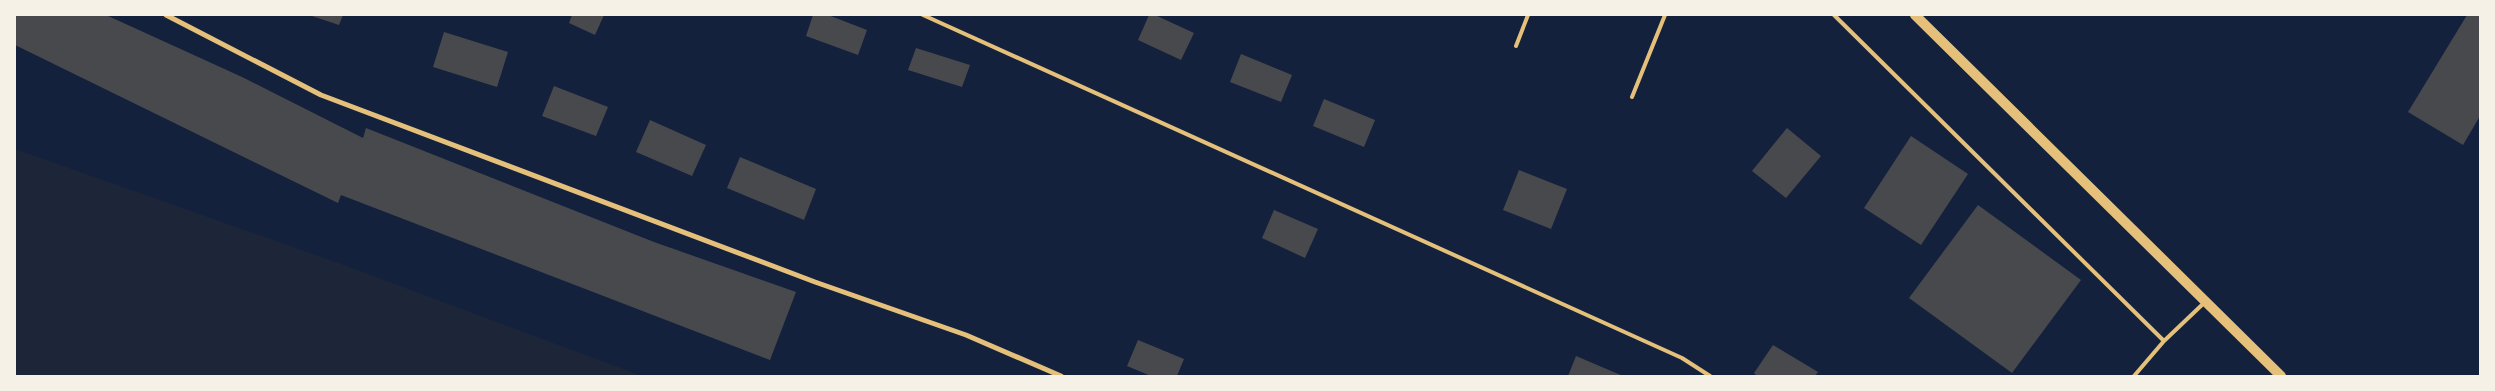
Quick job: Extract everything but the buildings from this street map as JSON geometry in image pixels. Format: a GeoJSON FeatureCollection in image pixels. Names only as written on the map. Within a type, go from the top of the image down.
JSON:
{"type":"FeatureCollection","features":[{"type":"Feature","properties":{"kind":"main road"},"geometry":{"type":"LineString","coordinates":[[1915,15],[2281,376]]}},
{"type":"Feature","properties":{"kind":"street"},"geometry":{"type":"LineString","coordinates":[[166,15],[322,95],[815,282],[966,335],[1061,376]]}},
{"type":"Feature","properties":{"kind":"lane"},"geometry":{"type":"LineString","coordinates":[[923,15],[1682,358],[1710,376]]}},
{"type":"Feature","properties":{"kind":"lane"},"geometry":{"type":"LineString","coordinates":[[1516,46],[1528,15]]}},
{"type":"Feature","properties":{"kind":"lane"},"geometry":{"type":"LineString","coordinates":[[1632,97],[1665,15]]}},
{"type":"Feature","properties":{"kind":"lane"},"geometry":{"type":"LineString","coordinates":[[1834,15],[2164,341]]}},
{"type":"Feature","properties":{"kind":"lane"},"geometry":{"type":"LineString","coordinates":[[2134,376],[2164,341],[2205,302]]}},
{"type":"Feature","properties":{"kind":"shaded area"},"geometry":{"type":"Polygon","coordinates":[[[15,149],[341,264],[642,376],[15,376],[15,149]]]}}]}
